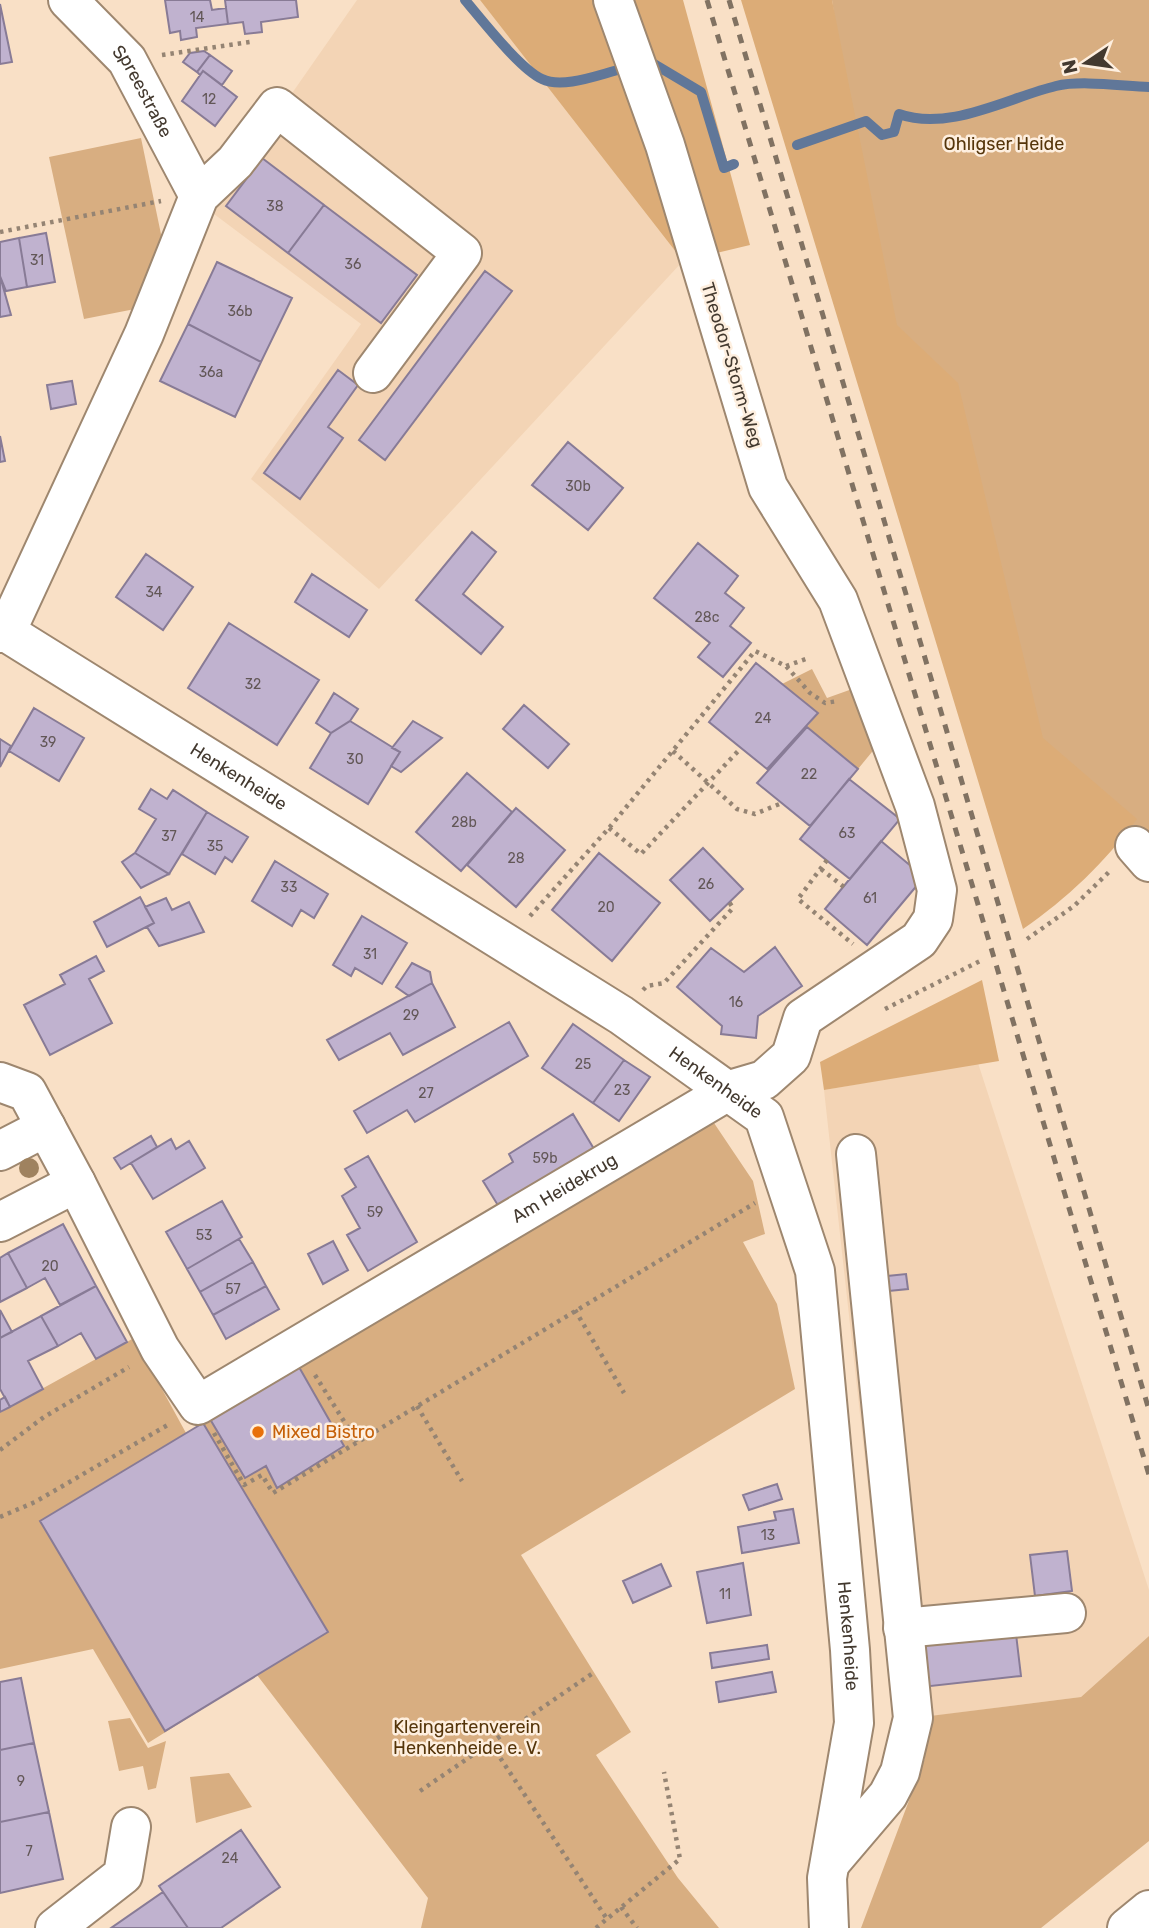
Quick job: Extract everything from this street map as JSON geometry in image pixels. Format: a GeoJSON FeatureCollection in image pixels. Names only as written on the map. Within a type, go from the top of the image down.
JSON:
{"type":"FeatureCollection","features":[{"type":"Feature","properties":{"kind":"main road","name":"Spreestraße"},"geometry":{"type":"LineString","coordinates":[[68,0],[127,60],[199,196]]}},
{"type":"Feature","properties":{"kind":"main road","name":"Theodor-Storm-Weg"},"geometry":{"type":"LineString","coordinates":[[613,0],[665,145],[768,487],[838,600],[881,717]]}},
{"type":"Feature","properties":{"kind":"main road"},"geometry":{"type":"LineString","coordinates":[[199,196],[235,162],[277,107],[462,253],[373,373]]}},
{"type":"Feature","properties":{"kind":"main road","name":"Henkenheide"},"geometry":{"type":"LineString","coordinates":[[199,196],[144,334],[3,633],[621,1015],[730,1090],[764,1117],[815,1271],[850,1650],[854,1723],[827,1878],[829,1928]]}},
{"type":"Feature","properties":{"kind":"main road","name":"Am Heidekrug"},"geometry":{"type":"LineString","coordinates":[[198,1405],[730,1090],[764,1080],[791,1056],[803,1018],[919,940],[933,919],[937,890],[915,806],[881,717]]}},
{"type":"Feature","properties":{"kind":"main road"},"geometry":{"type":"LineString","coordinates":[[0,1082],[27,1092],[160,1349],[198,1405]]}},
{"type":"Feature","properties":{"kind":"main road"},"geometry":{"type":"LineString","coordinates":[[0,1151],[46,1127]]}},
{"type":"Feature","properties":{"kind":"main road"},"geometry":{"type":"LineString","coordinates":[[830,1863],[888,1795],[900,1772],[913,1718],[856,1154]]}},
{"type":"Feature","properties":{"kind":"main road"},"geometry":{"type":"LineString","coordinates":[[0,1222],[76,1183]]}},
{"type":"Feature","properties":{"kind":"main road"},"geometry":{"type":"LineString","coordinates":[[903,1628],[1066,1613]]}},
{"type":"Feature","properties":{"kind":"main road"},"geometry":{"type":"LineString","coordinates":[[55,1928],[123,1875],[131,1827]]}},
{"type":"Feature","properties":{"kind":"main road"},"geometry":{"type":"LineString","coordinates":[[1127,1928],[1149,1910]]}},
{"type":"Feature","properties":{"kind":"path"},"geometry":{"type":"LineString","coordinates":[[127,60],[250,42]]}},
{"type":"Feature","properties":{"kind":"path"},"geometry":{"type":"LineString","coordinates":[[0,232],[199,196]]}},
{"type":"Feature","properties":{"kind":"path"},"geometry":{"type":"LineString","coordinates":[[506,943],[609,828],[755,651],[786,666],[810,693],[825,703],[841,700]]}},
{"type":"Feature","properties":{"kind":"path"},"geometry":{"type":"LineString","coordinates":[[786,666],[806,659]]}},
{"type":"Feature","properties":{"kind":"path"},"geometry":{"type":"LineString","coordinates":[[609,828],[641,854],[741,748]]}},
{"type":"Feature","properties":{"kind":"path"},"geometry":{"type":"LineString","coordinates":[[673,751],[737,809],[755,814],[782,803]]}},
{"type":"Feature","properties":{"kind":"path"},"geometry":{"type":"LineString","coordinates":[[1027,939],[1142,854]]}},
{"type":"Feature","properties":{"kind":"path"},"geometry":{"type":"LineString","coordinates":[[827,860],[798,900],[881,967]]}},
{"type":"Feature","properties":{"kind":"path"},"geometry":{"type":"LineString","coordinates":[[821,869],[844,887]]}},
{"type":"Feature","properties":{"kind":"path"},"geometry":{"type":"LineString","coordinates":[[621,1015],[647,986],[664,983],[733,908],[729,902]]}},
{"type":"Feature","properties":{"kind":"path"},"geometry":{"type":"LineString","coordinates":[[0,1517],[35,1502],[198,1405],[244,1485],[261,1475],[273,1493],[758,1202]]}},
{"type":"Feature","properties":{"kind":"path"},"geometry":{"type":"LineString","coordinates":[[575,1311],[624,1393]]}},
{"type":"Feature","properties":{"kind":"path"},"geometry":{"type":"LineString","coordinates":[[298,1348],[357,1442]]}},
{"type":"Feature","properties":{"kind":"path"},"geometry":{"type":"LineString","coordinates":[[0,1450],[44,1417],[160,1349]]}},
{"type":"Feature","properties":{"kind":"path"},"geometry":{"type":"LineString","coordinates":[[418,1406],[462,1481]]}},
{"type":"Feature","properties":{"kind":"path"},"geometry":{"type":"LineString","coordinates":[[420,1791],[593,1674]]}},
{"type":"Feature","properties":{"kind":"path"},"geometry":{"type":"LineString","coordinates":[[491,1744],[607,1919]]}},
{"type":"Feature","properties":{"kind":"path"},"geometry":{"type":"LineString","coordinates":[[596,1928],[680,1859],[664,1772]]}},
{"type":"Feature","properties":{"kind":"path"},"geometry":{"type":"LineString","coordinates":[[621,1907],[636,1928]]}},
{"type":"Feature","properties":{"kind":"shaded area"},"geometry":{"type":"Polygon","coordinates":[[[357,0],[480,0],[683,261],[379,589],[251,479],[361,324],[210,211],[357,0]]]}},
{"type":"Feature","properties":{"kind":"shaded area"},"geometry":{"type":"Polygon","coordinates":[[[480,0],[683,0],[750,245],[683,261],[480,0]]]}},
{"type":"Feature","properties":{"kind":"shaded area"},"geometry":{"type":"Polygon","coordinates":[[[741,0],[832,0],[897,325],[958,383],[1043,738],[1137,819],[1084,879],[1023,929],[741,0]]]}},
{"type":"Feature","properties":{"kind":"shaded area"},"geometry":{"type":"Polygon","coordinates":[[[982,980],[999,1061],[824,1090],[820,1062],[982,980]]]}},
{"type":"Feature","properties":{"kind":"shaded area"},"geometry":{"type":"Polygon","coordinates":[[[978,1063],[1149,1590],[1149,1636],[1081,1697],[894,1721],[824,1090],[978,1063]]]}},
{"type":"Feature","properties":{"kind":"green space","name":"Ohligser Heide"},"geometry":{"type":"Polygon","coordinates":[[[832,0],[1149,0],[1149,849],[1044,766],[885,367],[832,0]]]}},
{"type":"Feature","properties":{"kind":"green space"},"geometry":{"type":"Polygon","coordinates":[[[141,138],[162,239],[140,308],[84,319],[49,157],[141,138]]]}},
{"type":"Feature","properties":{"kind":"green space"},"geometry":{"type":"Polygon","coordinates":[[[812,669],[827,698],[855,688],[876,747],[858,769],[807,727],[818,713],[782,684],[812,669]]]}},
{"type":"Feature","properties":{"kind":"green space","name":"Kleingartenverein Henkenheide e. V."},"geometry":{"type":"Polygon","coordinates":[[[714,1123],[753,1181],[765,1234],[743,1242],[777,1304],[795,1389],[521,1555],[631,1732],[596,1755],[678,1878],[719,1928],[421,1928],[428,1898],[257,1675],[148,1743],[93,1649],[0,1669],[0,1412],[134,1338],[186,1433],[526,1229],[714,1123]]]}},
{"type":"Feature","properties":{"kind":"green space"},"geometry":{"type":"Polygon","coordinates":[[[1149,1636],[1149,1841],[1041,1928],[861,1928],[925,1758],[922,1717],[1081,1697],[1149,1636]]]}},
{"type":"Feature","properties":{"kind":"green space"},"geometry":{"type":"Polygon","coordinates":[[[130,1718],[148,1748],[166,1741],[156,1788],[148,1790],[143,1766],[119,1771],[108,1721],[130,1718]]]}},
{"type":"Feature","properties":{"kind":"green space"},"geometry":{"type":"Polygon","coordinates":[[[229,1773],[252,1807],[196,1823],[190,1777],[229,1773]]]}},
{"type":"Feature","properties":{"kind":"building"},"geometry":{"type":"Polygon","coordinates":[[[165,0],[210,0],[212,10],[226,8],[228,24],[196,28],[197,37],[181,40],[180,31],[170,33],[165,0]]]}},
{"type":"Feature","properties":{"kind":"building"},"geometry":{"type":"Polygon","coordinates":[[[225,0],[296,0],[298,17],[261,22],[262,32],[245,34],[243,22],[228,24],[225,0]]]}},
{"type":"Feature","properties":{"kind":"building"},"geometry":{"type":"Polygon","coordinates":[[[0,4],[12,62],[0,64],[0,4]]]}},
{"type":"Feature","properties":{"kind":"building"},"geometry":{"type":"Polygon","coordinates":[[[204,51],[210,55],[197,72],[183,62],[190,53],[204,51]]]}},
{"type":"Feature","properties":{"kind":"building"},"geometry":{"type":"Polygon","coordinates":[[[210,55],[232,71],[222,85],[203,71],[200,75],[197,72],[210,55]]]}},
{"type":"Feature","properties":{"kind":"building"},"geometry":{"type":"Polygon","coordinates":[[[203,71],[237,97],[215,126],[182,101],[203,71]]]}},
{"type":"Feature","properties":{"kind":"building"},"geometry":{"type":"Polygon","coordinates":[[[262,158],[324,205],[288,253],[226,206],[262,158]]]}},
{"type":"Feature","properties":{"kind":"building"},"geometry":{"type":"Polygon","coordinates":[[[324,205],[417,275],[381,323],[288,253],[324,205]]]}},
{"type":"Feature","properties":{"kind":"building"},"geometry":{"type":"Polygon","coordinates":[[[46,233],[55,282],[27,287],[19,238],[46,233]]]}},
{"type":"Feature","properties":{"kind":"building"},"geometry":{"type":"Polygon","coordinates":[[[19,238],[27,287],[6,291],[0,276],[0,242],[19,238]]]}},
{"type":"Feature","properties":{"kind":"building"},"geometry":{"type":"Polygon","coordinates":[[[217,262],[292,298],[261,362],[188,324],[217,262]]]}},
{"type":"Feature","properties":{"kind":"building"},"geometry":{"type":"Polygon","coordinates":[[[485,271],[512,291],[385,460],[359,440],[485,271]]]}},
{"type":"Feature","properties":{"kind":"building"},"geometry":{"type":"Polygon","coordinates":[[[0,276],[11,315],[0,317],[0,276]]]}},
{"type":"Feature","properties":{"kind":"building"},"geometry":{"type":"Polygon","coordinates":[[[188,324],[261,362],[235,417],[160,381],[188,324]]]}},
{"type":"Feature","properties":{"kind":"building"},"geometry":{"type":"Polygon","coordinates":[[[338,370],[358,385],[328,427],[343,438],[300,499],[264,473],[338,370]]]}},
{"type":"Feature","properties":{"kind":"building"},"geometry":{"type":"Polygon","coordinates":[[[72,381],[76,404],[51,409],[47,385],[72,381]]]}},
{"type":"Feature","properties":{"kind":"building"},"geometry":{"type":"Polygon","coordinates":[[[0,436],[5,461],[0,462],[0,436]]]}},
{"type":"Feature","properties":{"kind":"building"},"geometry":{"type":"Polygon","coordinates":[[[568,442],[623,488],[588,530],[532,485],[568,442]]]}},
{"type":"Feature","properties":{"kind":"building"},"geometry":{"type":"Polygon","coordinates":[[[472,532],[496,552],[463,594],[503,627],[481,654],[416,600],[472,532]]]}},
{"type":"Feature","properties":{"kind":"building"},"geometry":{"type":"Polygon","coordinates":[[[698,543],[738,576],[725,593],[744,608],[730,626],[751,643],[723,677],[698,657],[710,643],[654,598],[698,543]]]}},
{"type":"Feature","properties":{"kind":"building"},"geometry":{"type":"Polygon","coordinates":[[[146,554],[193,587],[163,630],[116,597],[146,554]]]}},
{"type":"Feature","properties":{"kind":"building"},"geometry":{"type":"Polygon","coordinates":[[[312,574],[367,610],[349,637],[295,602],[312,574]]]}},
{"type":"Feature","properties":{"kind":"building"},"geometry":{"type":"Polygon","coordinates":[[[229,623],[319,680],[277,745],[188,688],[229,623]]]}},
{"type":"Feature","properties":{"kind":"building"},"geometry":{"type":"Polygon","coordinates":[[[756,663],[818,713],[767,769],[709,722],[756,663]]]}},
{"type":"Feature","properties":{"kind":"building"},"geometry":{"type":"Polygon","coordinates":[[[334,693],[358,709],[350,721],[331,733],[316,723],[334,693]]]}},
{"type":"Feature","properties":{"kind":"building"},"geometry":{"type":"Polygon","coordinates":[[[524,705],[569,744],[548,768],[503,729],[524,705]]]}},
{"type":"Feature","properties":{"kind":"building"},"geometry":{"type":"Polygon","coordinates":[[[34,708],[84,738],[59,781],[9,751],[34,708]]]}},
{"type":"Feature","properties":{"kind":"building"},"geometry":{"type":"Polygon","coordinates":[[[350,721],[400,752],[368,804],[310,768],[331,733],[350,721]]]}},
{"type":"Feature","properties":{"kind":"building"},"geometry":{"type":"Polygon","coordinates":[[[413,721],[442,738],[401,772],[391,766],[400,752],[392,748],[413,721]]]}},
{"type":"Feature","properties":{"kind":"building"},"geometry":{"type":"Polygon","coordinates":[[[807,727],[858,769],[810,826],[757,783],[807,727]]]}},
{"type":"Feature","properties":{"kind":"building"},"geometry":{"type":"Polygon","coordinates":[[[0,739],[11,746],[0,767],[0,739]]]}},
{"type":"Feature","properties":{"kind":"building"},"geometry":{"type":"Polygon","coordinates":[[[467,773],[512,812],[461,871],[416,832],[467,773]]]}},
{"type":"Feature","properties":{"kind":"building"},"geometry":{"type":"Polygon","coordinates":[[[849,779],[900,819],[850,879],[800,839],[849,779]]]}},
{"type":"Feature","properties":{"kind":"building"},"geometry":{"type":"Polygon","coordinates":[[[151,789],[167,799],[173,790],[207,812],[169,874],[135,853],[156,819],[139,809],[151,789]]]}},
{"type":"Feature","properties":{"kind":"building"},"geometry":{"type":"Polygon","coordinates":[[[516,808],[565,850],[516,907],[467,865],[516,808]]]}},
{"type":"Feature","properties":{"kind":"building"},"geometry":{"type":"Polygon","coordinates":[[[207,812],[248,837],[232,862],[225,857],[215,874],[182,854],[207,812]]]}},
{"type":"Feature","properties":{"kind":"building"},"geometry":{"type":"Polygon","coordinates":[[[881,841],[924,877],[867,945],[825,909],[881,841]]]}},
{"type":"Feature","properties":{"kind":"building"},"geometry":{"type":"Polygon","coordinates":[[[703,848],[743,889],[710,921],[670,880],[703,848]]]}},
{"type":"Feature","properties":{"kind":"building"},"geometry":{"type":"Polygon","coordinates":[[[135,853],[169,874],[141,888],[122,862],[135,853]]]}},
{"type":"Feature","properties":{"kind":"building"},"geometry":{"type":"Polygon","coordinates":[[[599,853],[660,903],[612,961],[552,910],[599,853]]]}},
{"type":"Feature","properties":{"kind":"building"},"geometry":{"type":"Polygon","coordinates":[[[275,861],[328,894],[314,918],[301,910],[292,926],[252,901],[275,861]]]}},
{"type":"Feature","properties":{"kind":"building"},"geometry":{"type":"Polygon","coordinates":[[[140,897],[154,923],[107,947],[94,922],[140,897]]]}},
{"type":"Feature","properties":{"kind":"building"},"geometry":{"type":"Polygon","coordinates":[[[166,898],[172,910],[189,902],[204,932],[159,946],[147,927],[154,923],[145,907],[166,898]]]}},
{"type":"Feature","properties":{"kind":"building"},"geometry":{"type":"Polygon","coordinates":[[[362,916],[407,943],[382,984],[355,968],[351,976],[333,965],[362,916]]]}},
{"type":"Feature","properties":{"kind":"building"},"geometry":{"type":"Polygon","coordinates":[[[775,947],[802,986],[758,1016],[756,1038],[721,1034],[722,1026],[677,987],[711,948],[744,972],[775,947]]]}},
{"type":"Feature","properties":{"kind":"building"},"geometry":{"type":"Polygon","coordinates":[[[96,956],[104,971],[89,979],[112,1023],[50,1055],[24,1005],[65,984],[60,975],[96,956]]]}},
{"type":"Feature","properties":{"kind":"building"},"geometry":{"type":"Polygon","coordinates":[[[412,963],[430,972],[432,983],[409,996],[396,987],[412,963]]]}},
{"type":"Feature","properties":{"kind":"building"},"geometry":{"type":"Polygon","coordinates":[[[432,983],[455,1027],[403,1055],[390,1033],[339,1060],[327,1040],[432,983]]]}},
{"type":"Feature","properties":{"kind":"building"},"geometry":{"type":"Polygon","coordinates":[[[509,1022],[528,1056],[415,1122],[407,1110],[367,1133],[354,1111],[509,1022]]]}},
{"type":"Feature","properties":{"kind":"building"},"geometry":{"type":"Polygon","coordinates":[[[573,1024],[624,1060],[593,1103],[542,1068],[573,1024]]]}},
{"type":"Feature","properties":{"kind":"building"},"geometry":{"type":"Polygon","coordinates":[[[624,1060],[650,1077],[619,1121],[593,1103],[624,1060]]]}},
{"type":"Feature","properties":{"kind":"building"},"geometry":{"type":"Polygon","coordinates":[[[573,1114],[594,1149],[499,1207],[483,1181],[513,1162],[509,1154],[573,1114]]]}},
{"type":"Feature","properties":{"kind":"building"},"geometry":{"type":"Polygon","coordinates":[[[151,1136],[157,1147],[121,1169],[114,1158],[151,1136]]]}},
{"type":"Feature","properties":{"kind":"building"},"geometry":{"type":"Polygon","coordinates":[[[171,1139],[176,1149],[189,1141],[205,1168],[153,1199],[131,1163],[171,1139]]]}},
{"type":"Feature","properties":{"kind":"building"},"geometry":{"type":"Polygon","coordinates":[[[368,1156],[417,1242],[368,1271],[347,1235],[360,1228],[342,1196],[356,1187],[345,1169],[368,1156]]]}},
{"type":"Feature","properties":{"kind":"building"},"geometry":{"type":"Polygon","coordinates":[[[222,1201],[242,1237],[187,1269],[166,1232],[222,1201]]]}},
{"type":"Feature","properties":{"kind":"building"},"geometry":{"type":"Polygon","coordinates":[[[63,1224],[96,1286],[60,1305],[45,1278],[27,1288],[8,1253],[63,1224]]]}},
{"type":"Feature","properties":{"kind":"building"},"geometry":{"type":"Polygon","coordinates":[[[239,1239],[253,1262],[200,1292],[187,1269],[239,1239]]]}},
{"type":"Feature","properties":{"kind":"building"},"geometry":{"type":"Polygon","coordinates":[[[333,1241],[348,1270],[323,1284],[308,1254],[333,1241]]]}},
{"type":"Feature","properties":{"kind":"building"},"geometry":{"type":"Polygon","coordinates":[[[8,1253],[27,1288],[0,1302],[0,1258],[8,1253]]]}},
{"type":"Feature","properties":{"kind":"building"},"geometry":{"type":"Polygon","coordinates":[[[253,1262],[266,1286],[213,1315],[200,1292],[253,1262]]]}},
{"type":"Feature","properties":{"kind":"building"},"geometry":{"type":"Polygon","coordinates":[[[906,1274],[908,1289],[879,1292],[878,1277],[906,1274]]]}},
{"type":"Feature","properties":{"kind":"building"},"geometry":{"type":"Polygon","coordinates":[[[96,1286],[127,1342],[96,1359],[81,1333],[58,1346],[41,1316],[96,1286]]]}},
{"type":"Feature","properties":{"kind":"building"},"geometry":{"type":"Polygon","coordinates":[[[266,1286],[279,1309],[226,1339],[213,1315],[266,1286]]]}},
{"type":"Feature","properties":{"kind":"building"},"geometry":{"type":"Polygon","coordinates":[[[0,1310],[12,1332],[0,1338],[0,1310]]]}},
{"type":"Feature","properties":{"kind":"building"},"geometry":{"type":"Polygon","coordinates":[[[41,1316],[58,1346],[28,1361],[43,1389],[10,1407],[0,1389],[0,1338],[41,1316]]]}},
{"type":"Feature","properties":{"kind":"building"},"geometry":{"type":"Polygon","coordinates":[[[299,1367],[344,1446],[277,1488],[266,1466],[245,1478],[210,1419],[299,1367]]]}},
{"type":"Feature","properties":{"kind":"building"},"geometry":{"type":"Polygon","coordinates":[[[5,1397],[10,1407],[0,1412],[0,1400],[5,1397]]]}},
{"type":"Feature","properties":{"kind":"building"},"geometry":{"type":"Polygon","coordinates":[[[203,1423],[328,1632],[165,1731],[40,1521],[203,1423]]]}},
{"type":"Feature","properties":{"kind":"building"},"geometry":{"type":"Polygon","coordinates":[[[777,1484],[782,1499],[749,1510],[743,1495],[777,1484]]]}},
{"type":"Feature","properties":{"kind":"building"},"geometry":{"type":"Polygon","coordinates":[[[793,1509],[799,1543],[742,1553],[738,1527],[776,1520],[774,1512],[793,1509]]]}},
{"type":"Feature","properties":{"kind":"building"},"geometry":{"type":"Polygon","coordinates":[[[1067,1551],[1072,1591],[1035,1596],[1030,1555],[1067,1551]]]}},
{"type":"Feature","properties":{"kind":"building"},"geometry":{"type":"Polygon","coordinates":[[[743,1563],[751,1615],[707,1623],[697,1572],[743,1563]]]}},
{"type":"Feature","properties":{"kind":"building"},"geometry":{"type":"Polygon","coordinates":[[[661,1564],[671,1586],[633,1603],[623,1581],[661,1564]]]}},
{"type":"Feature","properties":{"kind":"building"},"geometry":{"type":"Polygon","coordinates":[[[1016,1634],[1021,1676],[922,1687],[917,1645],[1016,1634]]]}},
{"type":"Feature","properties":{"kind":"building"},"geometry":{"type":"Polygon","coordinates":[[[767,1645],[769,1659],[712,1668],[710,1653],[767,1645]]]}},
{"type":"Feature","properties":{"kind":"building"},"geometry":{"type":"Polygon","coordinates":[[[772,1672],[776,1692],[719,1702],[716,1682],[772,1672]]]}},
{"type":"Feature","properties":{"kind":"building"},"geometry":{"type":"Polygon","coordinates":[[[21,1678],[34,1743],[0,1750],[0,1682],[21,1678]]]}},
{"type":"Feature","properties":{"kind":"building"},"geometry":{"type":"Polygon","coordinates":[[[34,1743],[49,1812],[0,1822],[0,1750],[34,1743]]]}},
{"type":"Feature","properties":{"kind":"building"},"geometry":{"type":"Polygon","coordinates":[[[49,1812],[63,1879],[0,1893],[0,1822],[49,1812]]]}},
{"type":"Feature","properties":{"kind":"building"},"geometry":{"type":"Polygon","coordinates":[[[241,1830],[280,1887],[221,1928],[188,1928],[159,1886],[241,1830]]]}},
{"type":"Feature","properties":{"kind":"building"},"geometry":{"type":"Polygon","coordinates":[[[163,1892],[188,1928],[111,1928],[163,1892]]]}},
{"type":"Feature","properties":{"kind":"waterway"},"geometry":{"type":"LineString","coordinates":[[465,0],[512,55],[542,79],[550,82],[570,82],[618,70]]}},
{"type":"Feature","properties":{"kind":"waterway"},"geometry":{"type":"LineString","coordinates":[[654,64],[701,92],[724,168],[734,164]]}},
{"type":"Feature","properties":{"kind":"waterway"},"geometry":{"type":"LineString","coordinates":[[797,145],[866,121],[882,135],[894,132],[899,114],[938,119],[958,116],[1066,84],[1149,87]]}},
{"type":"Feature","properties":{"kind":"railway"},"geometry":{"type":"LineString","coordinates":[[707,0],[1149,1475]]}},
{"type":"Feature","properties":{"kind":"railway"},"geometry":{"type":"LineString","coordinates":[[729,0],[1149,1410]]}},
{"type":"Feature","properties":{"kind":"place","name":"Mixed Bistro"},"geometry":{"type":"Point","coordinates":[258,1432]}}]}
